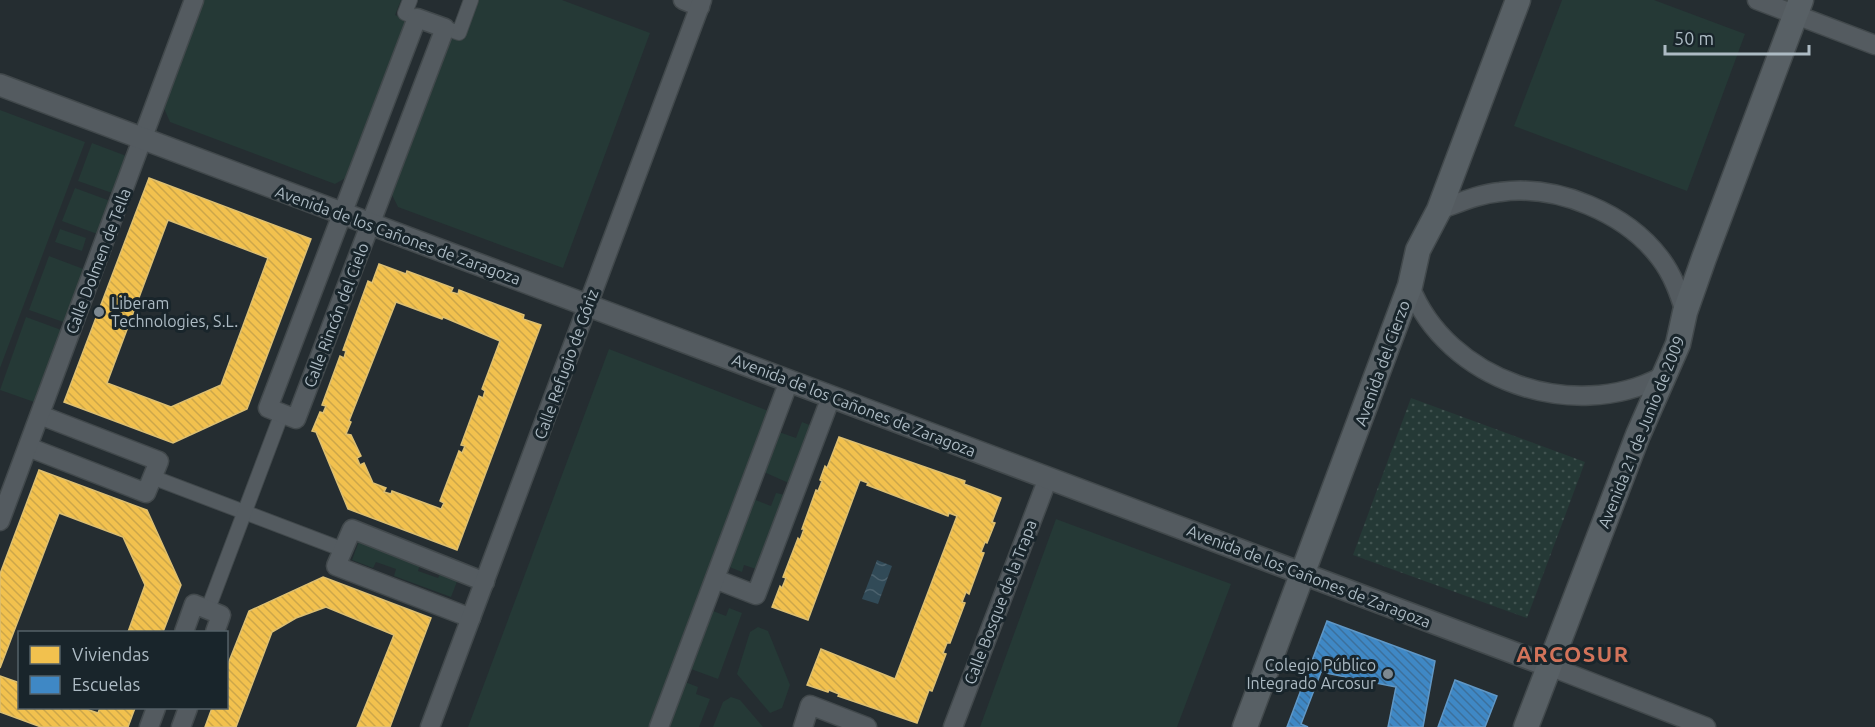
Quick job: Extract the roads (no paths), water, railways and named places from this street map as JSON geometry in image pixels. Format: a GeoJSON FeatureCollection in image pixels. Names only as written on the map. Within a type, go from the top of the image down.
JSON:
{"type":"FeatureCollection","features":[{"type":"Feature","properties":{"kind":"main road","name":"Avenida del Cierzo"},"geometry":{"type":"LineString","coordinates":[[1245,727],[1410,286],[1418,250],[1438,210],[1518,0]]}},
{"type":"Feature","properties":{"kind":"main road","name":"Avenida 21 de Junio de 2009"},"geometry":{"type":"LineString","coordinates":[[1526,727],[1661,377],[1678,344],[1685,312],[1798,7]]}},
{"type":"Feature","properties":{"kind":"street","name":"Calle Dolmen de Tella"},"geometry":{"type":"LineString","coordinates":[[0,521],[194,0]]}},
{"type":"Feature","properties":{"kind":"street"},"geometry":{"type":"LineString","coordinates":[[410,0],[405,13],[459,33],[471,0]]}},
{"type":"Feature","properties":{"kind":"street"},"geometry":{"type":"LineString","coordinates":[[683,0],[701,3]]}},
{"type":"Feature","properties":{"kind":"street"},"geometry":{"type":"LineString","coordinates":[[1757,0],[1798,7],[1875,45]]}},
{"type":"Feature","properties":{"kind":"street","name":"Calle Refugio de Góriz"},"geometry":{"type":"LineString","coordinates":[[430,727],[701,3]]}},
{"type":"Feature","properties":{"kind":"street","name":"Calle Rincón del Cielo"},"geometry":{"type":"LineString","coordinates":[[417,18],[268,408],[296,419],[445,28]]}},
{"type":"Feature","properties":{"kind":"street","name":"Avenida de los Cañones de Zaragoza"},"geometry":{"type":"LineString","coordinates":[[0,85],[143,141],[588,305],[1550,666],[1706,727]]}},
{"type":"Feature","properties":{"kind":"street"},"geometry":{"type":"LineString","coordinates":[[1438,210],[1476,196],[1502,191],[1550,194],[1577,201],[1605,213],[1649,245],[1671,275],[1685,312]]}},
{"type":"Feature","properties":{"kind":"street"},"geometry":{"type":"LineString","coordinates":[[1410,286],[1431,324],[1459,352],[1498,377],[1525,388],[1551,394],[1597,396],[1638,387],[1661,377]]}},
{"type":"Feature","properties":{"kind":"street"},"geometry":{"type":"LineString","coordinates":[[659,727],[789,381]]}},
{"type":"Feature","properties":{"kind":"street"},"geometry":{"type":"LineString","coordinates":[[715,579],[756,595],[831,397]]}},
{"type":"Feature","properties":{"kind":"street"},"geometry":{"type":"LineString","coordinates":[[208,609],[282,413]]}},
{"type":"Feature","properties":{"kind":"street"},"geometry":{"type":"LineString","coordinates":[[28,447],[147,493],[159,461],[40,415]]}},
{"type":"Feature","properties":{"kind":"street"},"geometry":{"type":"LineString","coordinates":[[152,477],[344,550]]}},
{"type":"Feature","properties":{"kind":"street","name":"Calle Bosque de la Trapa"},"geometry":{"type":"LineString","coordinates":[[952,727],[1048,478]]}},
{"type":"Feature","properties":{"kind":"street"},"geometry":{"type":"LineString","coordinates":[[471,618],[336,566],[352,529],[485,582]]}},
{"type":"Feature","properties":{"kind":"street"},"geometry":{"type":"LineString","coordinates":[[185,631],[194,604],[221,615],[216,631]]}},
{"type":"Feature","properties":{"kind":"street"},"geometry":{"type":"LineString","coordinates":[[803,727],[810,705],[867,727]]}},
{"type":"Feature","properties":{"kind":"street"},"geometry":{"type":"LineString","coordinates":[[149,727],[156,709]]}},
{"type":"Feature","properties":{"kind":"street"},"geometry":{"type":"LineString","coordinates":[[181,727],[188,709]]}},
{"type":"Feature","properties":{"kind":"water"},"geometry":{"type":"Polygon","coordinates":[[[877,560],[892,566],[878,604],[862,599],[877,560]]]}},
{"type":"Feature","properties":{"kind":"place","name":"Liberam Technologies, S.L."},"geometry":{"type":"Point","coordinates":[99,312]}},
{"type":"Feature","properties":{"kind":"place","name":"Colegio Público Integrado Arcosur"},"geometry":{"type":"Point","coordinates":[1388,674]}},
{"type":"Feature","properties":{"kind":"district","name":"ARCOSUR"},"geometry":{"type":"Point","coordinates":[1573,654]}}]}
